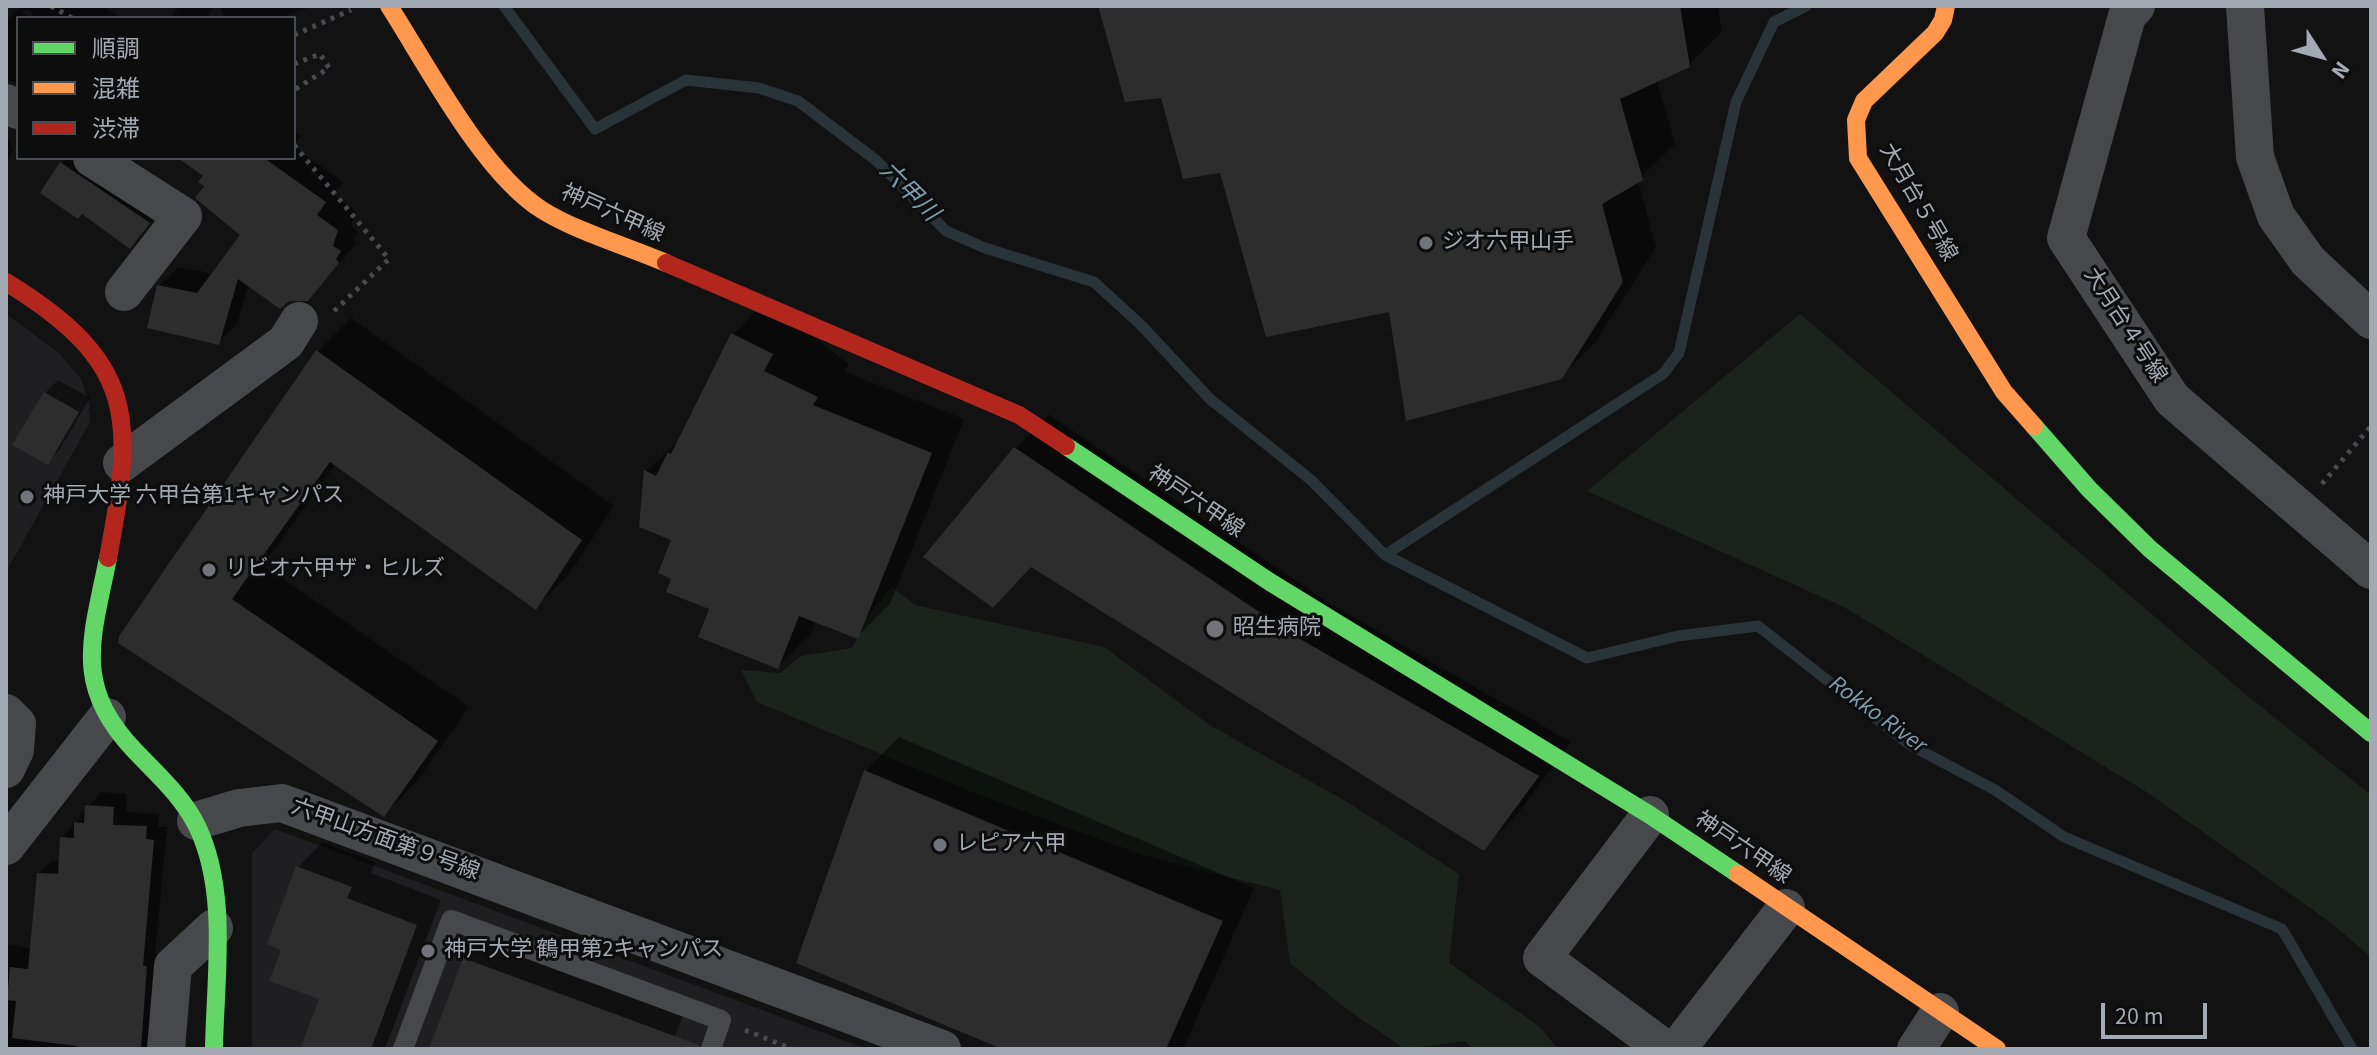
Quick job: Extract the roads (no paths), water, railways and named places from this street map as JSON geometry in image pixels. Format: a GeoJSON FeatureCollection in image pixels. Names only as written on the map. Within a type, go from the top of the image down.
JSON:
{"type":"FeatureCollection","features":[{"type":"Feature","properties":{"kind":"main road","name":"神戸六甲線"},"geometry":{"type":"LineString","coordinates":[[389,6],[486,152],[520,193],[542,210],[1019,415],[1270,582],[1650,815],[1997,1049]]}},
{"type":"Feature","properties":{"kind":"main road","name":"大月台５号線"},"geometry":{"type":"LineString","coordinates":[[1946,6],[1947,13],[1925,45],[1886,77],[1857,113],[1858,158],[2004,392],[2089,489],[2150,549],[2371,733]]}},
{"type":"Feature","properties":{"kind":"main road"},"geometry":{"type":"LineString","coordinates":[[6,282],[53,311],[82,335],[107,368],[119,397],[122,463],[91,654],[94,688],[107,717],[182,800],[196,821],[213,868],[214,1049]]}},
{"type":"Feature","properties":{"kind":"street","name":"大月台４号線"},"geometry":{"type":"LineString","coordinates":[[2136,6],[2127,16],[2066,238],[2172,399],[2371,570]]}},
{"type":"Feature","properties":{"kind":"street"},"geometry":{"type":"LineString","coordinates":[[2245,6],[2255,157],[2276,216],[2308,261],[2371,320]]}},
{"type":"Feature","properties":{"kind":"street"},"geometry":{"type":"LineString","coordinates":[[95,160],[183,216],[124,292]]}},
{"type":"Feature","properties":{"kind":"street"},"geometry":{"type":"LineString","coordinates":[[122,463],[286,342],[299,321]]}},
{"type":"Feature","properties":{"kind":"street"},"geometry":{"type":"LineString","coordinates":[[6,713],[17,724],[15,750],[6,769]]}},
{"type":"Feature","properties":{"kind":"street"},"geometry":{"type":"LineString","coordinates":[[6,846],[107,717]]}},
{"type":"Feature","properties":{"kind":"street","name":"六甲山方面第９号線"},"geometry":{"type":"LineString","coordinates":[[196,821],[239,808],[282,803],[942,1049]]}},
{"type":"Feature","properties":{"kind":"street"},"geometry":{"type":"LineString","coordinates":[[1650,815],[1542,958],[1665,1049]]}},
{"type":"Feature","properties":{"kind":"street"},"geometry":{"type":"LineString","coordinates":[[1677,1049],[1786,908]]}},
{"type":"Feature","properties":{"kind":"street"},"geometry":{"type":"LineString","coordinates":[[166,1049],[173,966],[214,928]]}},
{"type":"Feature","properties":{"kind":"street"},"geometry":{"type":"LineString","coordinates":[[1916,1049],[1940,1012]]}},
{"type":"Feature","properties":{"kind":"lane"},"geometry":{"type":"LineString","coordinates":[[403,1049],[451,920],[721,1020],[711,1049]]}},
{"type":"Feature","properties":{"kind":"waterway","name":"Rokko River"},"geometry":{"type":"LineString","coordinates":[[504,6],[595,129],[686,80],[759,88],[798,101],[877,161],[946,231],[985,248],[1094,282],[1141,325],[1210,399],[1311,480],[1385,555],[1587,658],[1678,636],[1758,626],[1910,745],[1995,790],[2064,837],[2282,929],[2352,1049]]}},
{"type":"Feature","properties":{"kind":"waterway"},"geometry":{"type":"LineString","coordinates":[[1385,555],[1663,374],[1679,353],[1736,102],[1774,22],[1806,6]]}},
{"type":"Feature","properties":{"kind":"place","name":"ジオ六甲山手"},"geometry":{"type":"Point","coordinates":[1426,243]}},
{"type":"Feature","properties":{"kind":"place","name":"神戸大学 六甲台第1キャンパス"},"geometry":{"type":"Point","coordinates":[27,497]}},
{"type":"Feature","properties":{"kind":"place","name":"リビオ六甲ザ・ヒルズ"},"geometry":{"type":"Point","coordinates":[209,570]}},
{"type":"Feature","properties":{"kind":"place","name":"昭生病院"},"geometry":{"type":"Point","coordinates":[1215,629]}},
{"type":"Feature","properties":{"kind":"place","name":"レピア六甲"},"geometry":{"type":"Point","coordinates":[940,845]}},
{"type":"Feature","properties":{"kind":"place","name":"神戸大学 鶴甲第2キャンパス"},"geometry":{"type":"Point","coordinates":[428,951]}},
{"type":"Feature","properties":{"kind":"water label","name":"六甲川"},"geometry":{"type":"Point","coordinates":[908,193]}}]}
